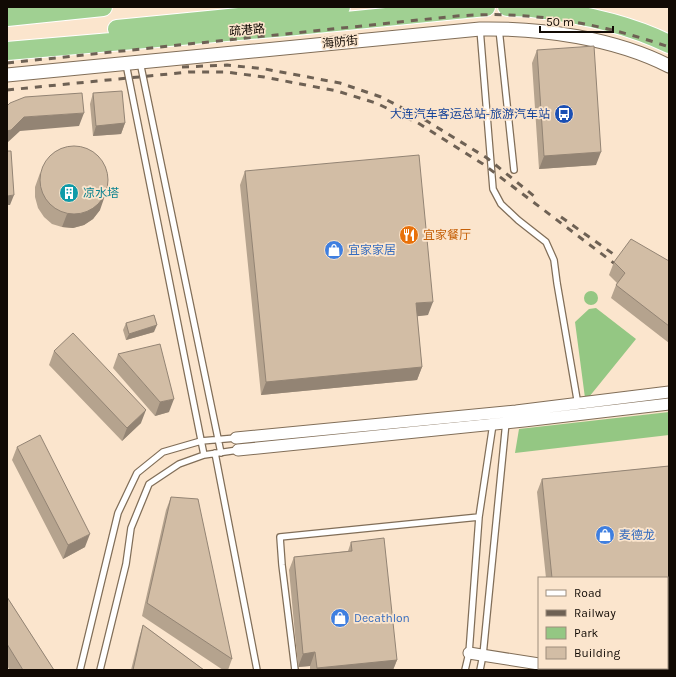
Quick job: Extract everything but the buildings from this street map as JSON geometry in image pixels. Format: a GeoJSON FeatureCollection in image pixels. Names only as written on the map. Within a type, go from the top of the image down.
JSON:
{"type":"FeatureCollection","features":[{"type":"Feature","properties":{"kind":"highway"},"geometry":{"type":"LineString","coordinates":[[7,17],[103,7]]}},
{"type":"Feature","properties":{"kind":"highway"},"geometry":{"type":"LineString","coordinates":[[286,20],[341,7]]}},
{"type":"Feature","properties":{"kind":"highway","name":"疏港路"},"geometry":{"type":"LineString","coordinates":[[7,40],[486,7]]}},
{"type":"Feature","properties":{"kind":"highway"},"geometry":{"type":"LineString","coordinates":[[507,7],[537,8],[576,14],[621,26],[669,44]]}},
{"type":"Feature","properties":{"kind":"highway","name":"疏港路"},"geometry":{"type":"LineString","coordinates":[[7,51],[286,20]]}},
{"type":"Feature","properties":{"kind":"street","name":"海防街"},"geometry":{"type":"LineString","coordinates":[[7,75],[480,29],[499,29],[563,35],[630,49],[669,66]]}},
{"type":"Feature","properties":{"kind":"street"},"geometry":{"type":"LineString","coordinates":[[238,450],[506,423],[669,392]]}},
{"type":"Feature","properties":{"kind":"street"},"geometry":{"type":"LineString","coordinates":[[236,438],[501,413],[669,404]]}},
{"type":"Feature","properties":{"kind":"street"},"geometry":{"type":"LineString","coordinates":[[469,653],[538,664]]}},
{"type":"Feature","properties":{"kind":"lane"},"geometry":{"type":"LineString","coordinates":[[480,29],[493,189],[501,204],[518,220],[546,242],[554,260],[578,409]]}},
{"type":"Feature","properties":{"kind":"lane"},"geometry":{"type":"LineString","coordinates":[[499,29],[514,170]]}},
{"type":"Feature","properties":{"kind":"lane"},"geometry":{"type":"LineString","coordinates":[[140,62],[218,439],[218,453],[257,670]]}},
{"type":"Feature","properties":{"kind":"lane"},"geometry":{"type":"LineString","coordinates":[[126,64],[204,455]]}},
{"type":"Feature","properties":{"kind":"lane"},"geometry":{"type":"LineString","coordinates":[[465,670],[469,653],[479,517],[493,424],[501,413],[506,423],[483,655],[480,670]]}},
{"type":"Feature","properties":{"kind":"lane"},"geometry":{"type":"LineString","coordinates":[[80,670],[118,513],[137,473],[163,452],[201,441],[236,438]]}},
{"type":"Feature","properties":{"kind":"lane"},"geometry":{"type":"LineString","coordinates":[[100,670],[126,564],[131,528],[149,484],[179,464],[204,455],[238,450]]}},
{"type":"Feature","properties":{"kind":"lane"},"geometry":{"type":"LineString","coordinates":[[295,670],[282,566],[280,536],[479,517]]}},
{"type":"Feature","properties":{"kind":"green space"},"geometry":{"type":"Polygon","coordinates":[[[591,291],[596,293],[598,298],[596,303],[591,305],[586,303],[584,298],[586,293],[591,291]]]}},
{"type":"Feature","properties":{"kind":"green space"},"geometry":{"type":"Polygon","coordinates":[[[596,308],[636,339],[589,397],[585,398],[575,322],[589,309],[596,308]]]}},
{"type":"Feature","properties":{"kind":"green space"},"geometry":{"type":"Polygon","coordinates":[[[669,412],[669,435],[515,453],[519,429],[669,412]]]}},
{"type":"Feature","properties":{"kind":"railway"},"geometry":{"type":"LineString","coordinates":[[7,63],[457,16],[482,15],[529,16],[570,21],[610,29],[669,47]]}},
{"type":"Feature","properties":{"kind":"railway"},"geometry":{"type":"LineString","coordinates":[[182,67],[227,65],[265,69],[340,83],[381,97],[422,118],[487,158],[534,196]]}},
{"type":"Feature","properties":{"kind":"railway"},"geometry":{"type":"LineString","coordinates":[[7,90],[189,72],[226,72],[264,77],[337,91],[376,103],[418,123],[483,164],[623,270]]}},
{"type":"Feature","properties":{"kind":"railway"},"geometry":{"type":"LineString","coordinates":[[561,217],[626,263]]}},
{"type":"Feature","properties":{"kind":"place","name":"大连汽车客运总站-旅游汽车站"},"geometry":{"type":"Point","coordinates":[564,114]}},
{"type":"Feature","properties":{"kind":"place","name":"凉水塔"},"geometry":{"type":"Point","coordinates":[69,193]}},
{"type":"Feature","properties":{"kind":"place","name":"宜家餐厅"},"geometry":{"type":"Point","coordinates":[409,235]}},
{"type":"Feature","properties":{"kind":"place","name":"宜家家居"},"geometry":{"type":"Point","coordinates":[334,250]}},
{"type":"Feature","properties":{"kind":"place","name":"麦德龙"},"geometry":{"type":"Point","coordinates":[605,535]}},
{"type":"Feature","properties":{"kind":"place","name":"Decathlon"},"geometry":{"type":"Point","coordinates":[340,618]}}]}
